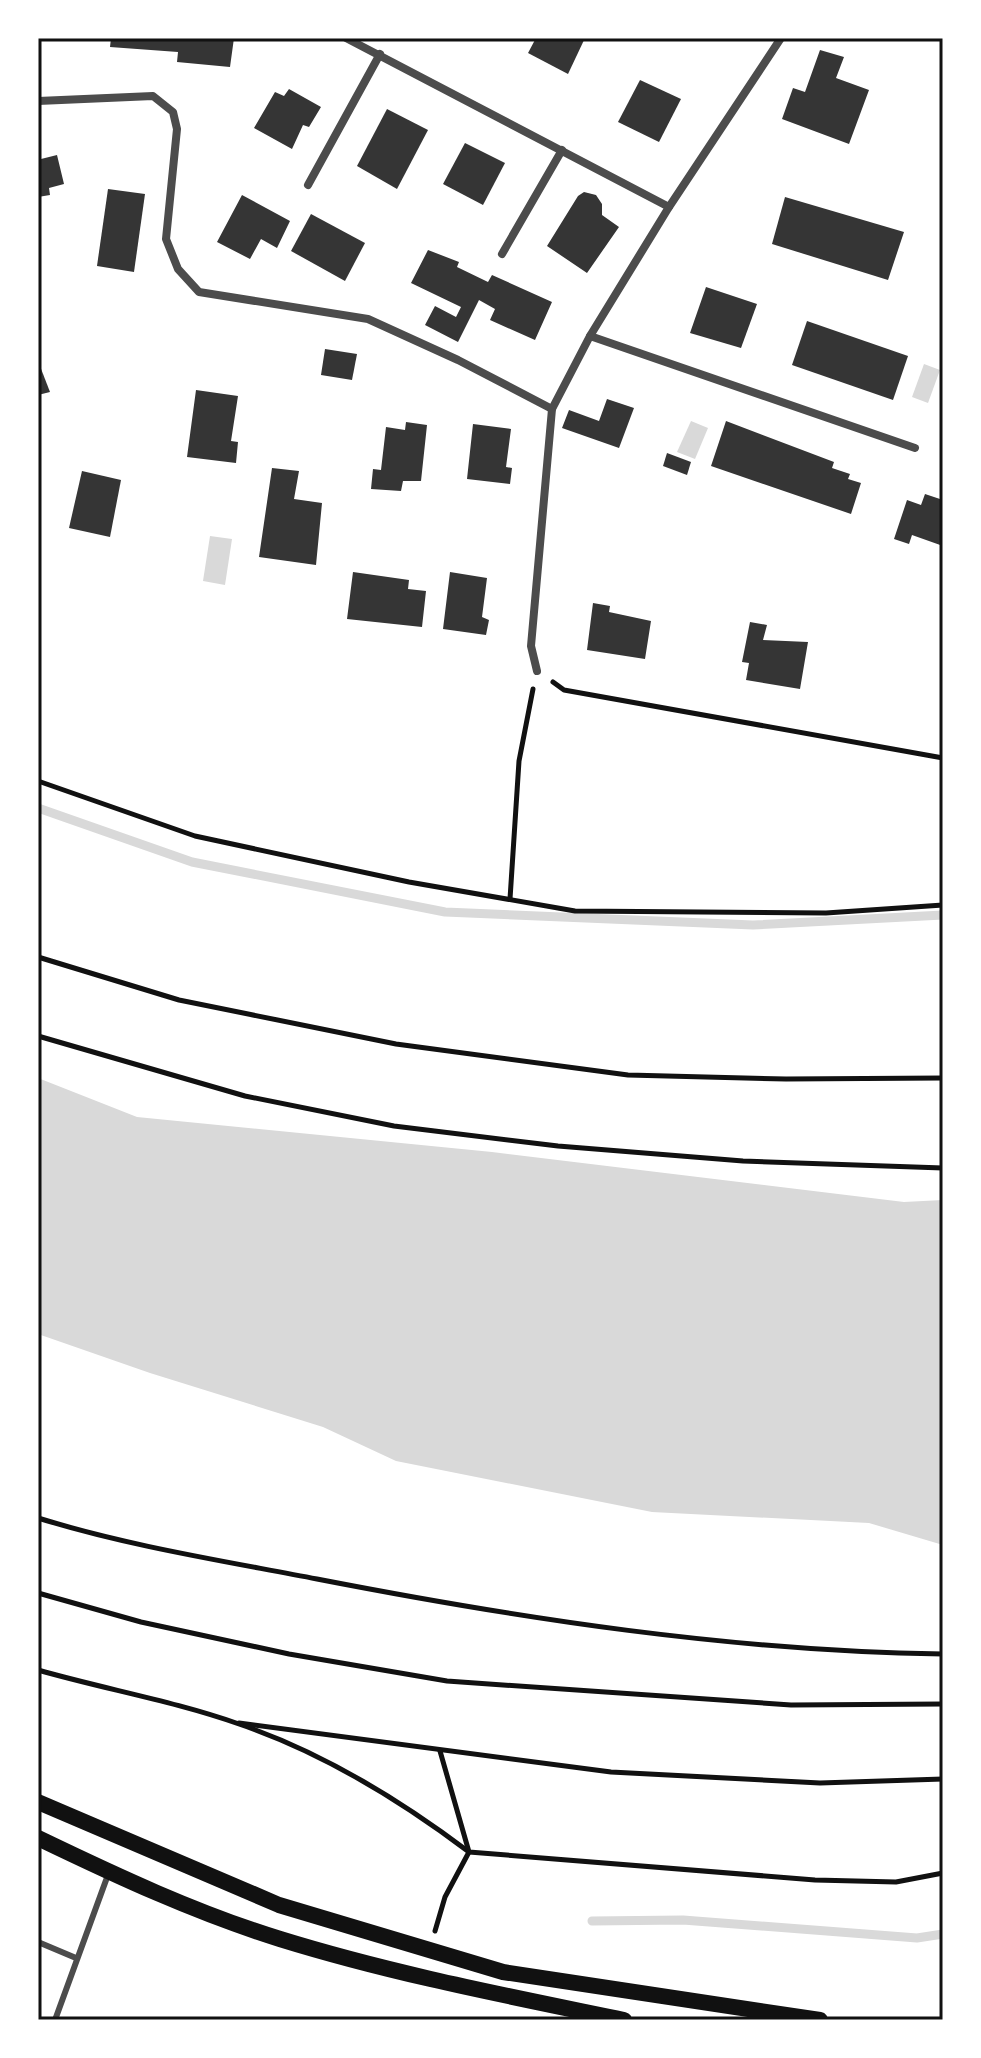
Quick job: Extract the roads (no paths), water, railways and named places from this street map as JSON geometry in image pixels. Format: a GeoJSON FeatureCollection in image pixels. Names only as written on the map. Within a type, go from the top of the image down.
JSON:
{"type":"FeatureCollection","features":[{"type":"Feature","properties":{"kind":"main road"},"geometry":{"type":"LineString","coordinates":[[38,1802],[279,1905],[503,1972],[820,2020]]}},
{"type":"Feature","properties":{"kind":"main road"},"geometry":{"type":"LineString","coordinates":[[38,1838],[167,1898],[277,1938],[423,1979],[624,2020]]}},
{"type":"Feature","properties":{"kind":"street"},"geometry":{"type":"LineString","coordinates":[[346,38],[669,207]]}},
{"type":"Feature","properties":{"kind":"street"},"geometry":{"type":"LineString","coordinates":[[537,671],[531,646],[552,409],[590,336],[669,207],[781,38]]}},
{"type":"Feature","properties":{"kind":"street"},"geometry":{"type":"LineString","coordinates":[[308,185],[380,54]]}},
{"type":"Feature","properties":{"kind":"street"},"geometry":{"type":"LineString","coordinates":[[38,101],[153,96],[173,112],[177,129],[166,239],[178,269],[199,292],[368,319],[458,360],[552,409]]}},
{"type":"Feature","properties":{"kind":"street"},"geometry":{"type":"LineString","coordinates":[[502,254],[562,150]]}},
{"type":"Feature","properties":{"kind":"street"},"geometry":{"type":"LineString","coordinates":[[590,336],[915,448]]}},
{"type":"Feature","properties":{"kind":"lane"},"geometry":{"type":"LineString","coordinates":[[55,2020],[109,1872]]}},
{"type":"Feature","properties":{"kind":"lane"},"geometry":{"type":"LineString","coordinates":[[38,1942],[76,1958]]}},
{"type":"Feature","properties":{"kind":"waterway"},"geometry":{"type":"LineString","coordinates":[[38,808],[192,862],[445,912],[753,925],[943,915]]}},
{"type":"Feature","properties":{"kind":"waterway"},"geometry":{"type":"LineString","coordinates":[[592,1921],[683,1920],[917,1938],[943,1934]]}}]}
